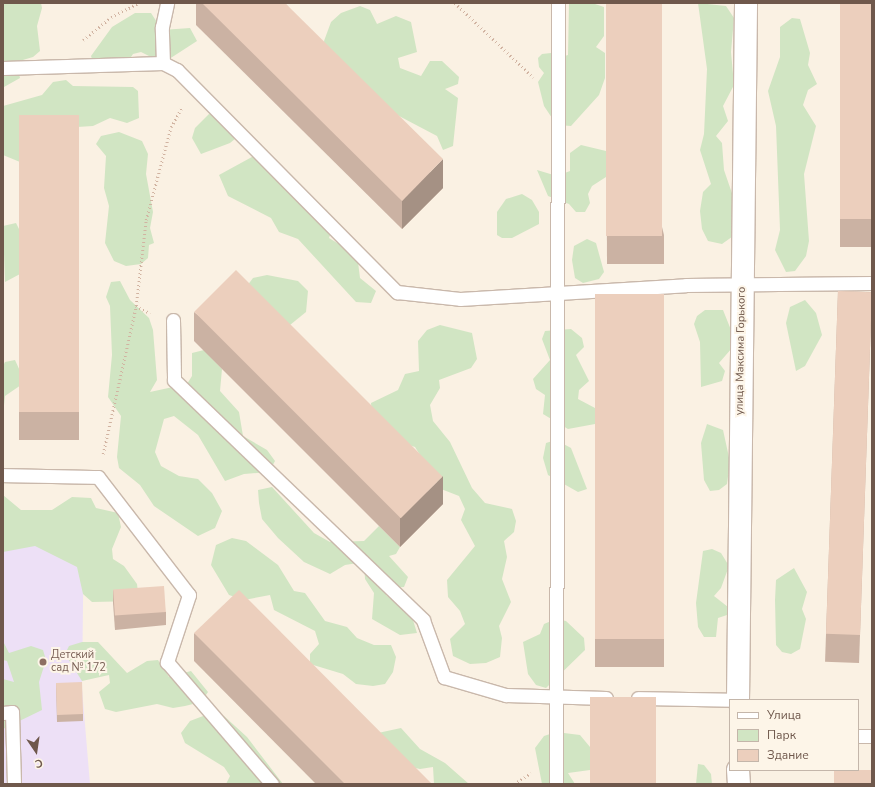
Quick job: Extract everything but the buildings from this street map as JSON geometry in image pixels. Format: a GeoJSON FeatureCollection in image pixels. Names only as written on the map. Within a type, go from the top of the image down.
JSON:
{"type":"FeatureCollection","features":[{"type":"Feature","properties":{"kind":"main road","name":"улица Максима Горького"},"geometry":{"type":"LineString","coordinates":[[738,699],[746,3]]}},
{"type":"Feature","properties":{"kind":"main road"},"geometry":{"type":"LineString","coordinates":[[738,771],[739,784]]}},
{"type":"Feature","properties":{"kind":"lane"},"geometry":{"type":"LineString","coordinates":[[162,63],[162,27],[167,3]]}},
{"type":"Feature","properties":{"kind":"lane"},"geometry":{"type":"LineString","coordinates":[[556,784],[558,3]]}},
{"type":"Feature","properties":{"kind":"lane"},"geometry":{"type":"LineString","coordinates":[[3,68],[162,63],[177,70],[397,292],[460,298],[742,283],[872,284]]}},
{"type":"Feature","properties":{"kind":"lane"},"geometry":{"type":"LineString","coordinates":[[173,320],[174,380],[423,620],[444,677],[506,696],[729,700]]}},
{"type":"Feature","properties":{"kind":"lane"},"geometry":{"type":"LineString","coordinates":[[3,476],[98,477],[189,595],[168,662],[272,784]]}},
{"type":"Feature","properties":{"kind":"lane"},"geometry":{"type":"LineString","coordinates":[[3,713],[12,712],[14,784]]}},
{"type":"Feature","properties":{"kind":"lane"},"geometry":{"type":"LineString","coordinates":[[859,736],[872,736]]}},
{"type":"Feature","properties":{"kind":"path"},"geometry":{"type":"LineString","coordinates":[[54,67],[111,17],[139,3]]}},
{"type":"Feature","properties":{"kind":"path"},"geometry":{"type":"LineString","coordinates":[[455,3],[525,68],[558,104]]}},
{"type":"Feature","properties":{"kind":"path"},"geometry":{"type":"LineString","coordinates":[[98,477],[136,306],[146,220],[171,127],[193,86]]}},
{"type":"Feature","properties":{"kind":"shaded area","name":"Детский сад № 172"},"geometry":{"type":"Polygon","coordinates":[[[3,519],[84,521],[82,689],[90,784],[3,784],[3,519]]]}},
{"type":"Feature","properties":{"kind":"green space"},"geometry":{"type":"Polygon","coordinates":[[[3,3],[41,3],[42,8],[37,26],[40,51],[33,57],[16,62],[20,78],[4,87],[3,3]]]}},
{"type":"Feature","properties":{"kind":"green space"},"geometry":{"type":"Polygon","coordinates":[[[569,3],[592,3],[604,7],[604,36],[596,47],[605,53],[605,78],[599,95],[571,126],[558,125],[552,118],[544,106],[538,82],[544,73],[539,67],[538,58],[542,54],[551,53],[558,58],[568,55],[569,3]]]}},
{"type":"Feature","properties":{"kind":"green space"},"geometry":{"type":"Polygon","coordinates":[[[698,3],[726,6],[734,18],[731,52],[734,85],[723,106],[728,121],[716,136],[722,143],[724,170],[736,205],[736,234],[722,244],[708,241],[702,229],[700,211],[703,192],[711,184],[700,150],[704,134],[707,69],[698,3]]]}},
{"type":"Feature","properties":{"kind":"green space"},"geometry":{"type":"Polygon","coordinates":[[[360,6],[370,10],[377,24],[396,16],[411,22],[417,52],[398,58],[400,68],[421,76],[430,61],[442,61],[459,77],[458,84],[445,89],[458,98],[453,146],[443,150],[437,136],[380,106],[325,48],[324,41],[331,22],[341,13],[360,6]]]}},
{"type":"Feature","properties":{"kind":"green space"},"geometry":{"type":"Polygon","coordinates":[[[135,13],[151,13],[162,30],[190,28],[197,41],[163,63],[141,52],[133,54],[129,60],[94,65],[91,56],[112,27],[135,13]]]}},
{"type":"Feature","properties":{"kind":"green space"},"geometry":{"type":"Polygon","coordinates":[[[792,18],[800,19],[810,53],[808,65],[817,84],[808,90],[803,105],[816,126],[804,174],[809,241],[806,256],[795,271],[786,272],[775,250],[780,230],[776,126],[768,91],[780,57],[780,27],[792,18]]]}},
{"type":"Feature","properties":{"kind":"green space"},"geometry":{"type":"Polygon","coordinates":[[[66,80],[73,86],[133,87],[138,91],[139,118],[127,123],[110,118],[93,126],[77,127],[20,162],[3,155],[3,106],[42,95],[53,82],[66,80]]]}},
{"type":"Feature","properties":{"kind":"green space"},"geometry":{"type":"Polygon","coordinates":[[[209,114],[224,117],[241,134],[230,143],[201,154],[192,138],[195,128],[209,114]]]}},
{"type":"Feature","properties":{"kind":"green space"},"geometry":{"type":"Polygon","coordinates":[[[119,132],[142,141],[148,154],[146,174],[153,212],[150,228],[154,243],[149,245],[148,258],[141,264],[126,266],[114,261],[105,243],[109,206],[104,188],[106,156],[96,144],[101,136],[119,132]]]}},
{"type":"Feature","properties":{"kind":"green space"},"geometry":{"type":"Polygon","coordinates":[[[581,145],[606,151],[606,177],[592,186],[588,194],[590,203],[585,212],[576,212],[569,204],[548,196],[537,170],[557,176],[570,171],[570,153],[581,145]]]}},
{"type":"Feature","properties":{"kind":"green space"},"geometry":{"type":"Polygon","coordinates":[[[259,153],[309,202],[327,210],[333,227],[329,238],[347,249],[358,262],[360,278],[376,291],[371,303],[356,302],[298,239],[279,232],[271,218],[228,196],[219,175],[259,153]]]}},
{"type":"Feature","properties":{"kind":"green space"},"geometry":{"type":"Polygon","coordinates":[[[522,194],[532,200],[539,212],[539,224],[512,238],[502,238],[497,235],[497,212],[506,199],[522,194]]]}},
{"type":"Feature","properties":{"kind":"green space"},"geometry":{"type":"Polygon","coordinates":[[[16,223],[20,231],[20,274],[5,282],[3,226],[16,223]]]}},
{"type":"Feature","properties":{"kind":"green space"},"geometry":{"type":"Polygon","coordinates":[[[587,239],[596,243],[604,272],[599,279],[583,283],[575,278],[572,260],[574,246],[587,239]]]}},
{"type":"Feature","properties":{"kind":"green space"},"geometry":{"type":"Polygon","coordinates":[[[267,275],[298,281],[308,291],[306,312],[290,325],[247,286],[253,278],[267,275]]]}},
{"type":"Feature","properties":{"kind":"green space"},"geometry":{"type":"Polygon","coordinates":[[[120,281],[130,300],[149,318],[153,330],[157,380],[150,392],[187,384],[192,376],[192,353],[204,350],[222,369],[220,391],[239,412],[243,436],[267,450],[275,461],[269,472],[244,474],[225,481],[198,435],[174,416],[164,419],[155,452],[161,466],[179,476],[198,479],[212,493],[222,511],[215,528],[198,536],[154,506],[140,485],[119,468],[117,457],[121,416],[108,397],[112,355],[110,306],[106,297],[111,282],[120,281]]]}},
{"type":"Feature","properties":{"kind":"green space"},"geometry":{"type":"Polygon","coordinates":[[[805,300],[816,313],[822,335],[805,366],[796,371],[786,323],[790,307],[805,300]]]}},
{"type":"Feature","properties":{"kind":"green space"},"geometry":{"type":"Polygon","coordinates":[[[705,310],[723,310],[733,335],[732,348],[719,363],[725,371],[722,381],[701,387],[700,342],[694,324],[697,316],[705,310]]]}},
{"type":"Feature","properties":{"kind":"green space"},"geometry":{"type":"Polygon","coordinates":[[[440,325],[472,333],[477,359],[471,368],[439,380],[440,388],[430,405],[433,421],[450,442],[472,488],[485,503],[512,509],[516,521],[514,532],[504,541],[507,557],[502,579],[511,602],[499,626],[502,638],[500,657],[486,663],[470,664],[453,656],[450,639],[465,624],[460,611],[448,597],[447,580],[475,546],[461,520],[465,509],[459,496],[441,489],[415,447],[402,443],[372,417],[371,403],[398,390],[405,374],[419,371],[418,341],[427,330],[440,325]]]}},
{"type":"Feature","properties":{"kind":"green space"},"geometry":{"type":"Polygon","coordinates":[[[571,329],[582,338],[584,347],[576,355],[589,381],[579,390],[578,399],[595,408],[595,424],[568,429],[543,414],[545,395],[536,389],[533,379],[550,360],[542,339],[545,331],[571,329]]]}},
{"type":"Feature","properties":{"kind":"green space"},"geometry":{"type":"Polygon","coordinates":[[[15,360],[20,371],[21,385],[5,396],[3,415],[3,366],[5,362],[15,360]]]}},
{"type":"Feature","properties":{"kind":"green space"},"geometry":{"type":"Polygon","coordinates":[[[707,424],[723,430],[730,462],[727,484],[719,490],[710,491],[704,480],[701,443],[707,424]]]}},
{"type":"Feature","properties":{"kind":"green space"},"geometry":{"type":"Polygon","coordinates":[[[556,440],[571,448],[587,489],[578,492],[548,475],[543,458],[546,443],[556,440]]]}},
{"type":"Feature","properties":{"kind":"green space"},"geometry":{"type":"Polygon","coordinates":[[[272,487],[314,533],[330,542],[364,541],[379,526],[400,547],[396,554],[389,556],[408,577],[404,587],[390,588],[386,595],[412,617],[417,633],[400,635],[372,619],[374,593],[365,579],[364,562],[345,565],[330,574],[304,562],[278,538],[262,519],[259,503],[258,490],[272,487]]]}},
{"type":"Feature","properties":{"kind":"green space"},"geometry":{"type":"Polygon","coordinates":[[[3,495],[21,510],[52,510],[72,497],[91,498],[96,508],[118,513],[121,527],[112,549],[113,559],[124,566],[137,584],[139,601],[92,602],[83,594],[77,567],[35,546],[3,552],[3,495]]]}},
{"type":"Feature","properties":{"kind":"green space"},"geometry":{"type":"Polygon","coordinates":[[[232,538],[246,541],[278,565],[294,591],[305,593],[325,621],[347,627],[357,638],[374,645],[391,645],[396,657],[393,672],[385,684],[373,686],[356,684],[343,674],[310,664],[310,654],[319,644],[315,631],[274,610],[270,595],[244,600],[229,595],[211,565],[216,545],[232,538]]]}},
{"type":"Feature","properties":{"kind":"green space"},"geometry":{"type":"Polygon","coordinates":[[[712,549],[721,553],[729,566],[721,588],[714,596],[728,607],[727,615],[718,618],[716,637],[704,637],[698,627],[696,603],[703,551],[712,549]]]}},
{"type":"Feature","properties":{"kind":"green space"},"geometry":{"type":"Polygon","coordinates":[[[794,568],[807,592],[802,609],[806,619],[800,649],[791,654],[782,652],[776,645],[775,600],[776,580],[794,568]]]}},
{"type":"Feature","properties":{"kind":"green space"},"geometry":{"type":"Polygon","coordinates":[[[556,619],[566,621],[584,638],[585,650],[546,688],[536,685],[528,674],[523,642],[540,634],[544,624],[556,619]]]}},
{"type":"Feature","properties":{"kind":"green space"},"geometry":{"type":"Polygon","coordinates":[[[3,641],[9,653],[31,646],[43,650],[46,660],[39,682],[42,710],[3,729],[3,679],[14,682],[7,661],[3,660],[3,641]]]}},
{"type":"Feature","properties":{"kind":"green space"},"geometry":{"type":"Polygon","coordinates":[[[82,642],[98,642],[127,673],[147,661],[158,660],[169,677],[191,671],[208,692],[201,702],[173,708],[157,704],[116,712],[105,709],[99,692],[110,683],[109,675],[82,681],[65,654],[69,646],[82,642]]]}},
{"type":"Feature","properties":{"kind":"green space"},"geometry":{"type":"Polygon","coordinates":[[[211,713],[224,716],[247,737],[283,784],[226,784],[230,776],[224,767],[185,743],[181,733],[190,721],[211,713]]]}},
{"type":"Feature","properties":{"kind":"green space"},"geometry":{"type":"Polygon","coordinates":[[[401,728],[420,749],[445,763],[469,784],[434,784],[433,767],[420,769],[406,766],[378,733],[401,728]]]}},
{"type":"Feature","properties":{"kind":"green space"},"geometry":{"type":"Polygon","coordinates":[[[556,732],[580,735],[590,747],[590,770],[568,773],[575,784],[542,784],[535,748],[544,736],[556,732]]]}},
{"type":"Feature","properties":{"kind":"green space"},"geometry":{"type":"Polygon","coordinates":[[[698,764],[704,765],[711,774],[712,784],[696,784],[698,764]]]}},
{"type":"Feature","properties":{"kind":"place","name":"Детский сад № 172"},"geometry":{"type":"Point","coordinates":[43,662]}}]}
